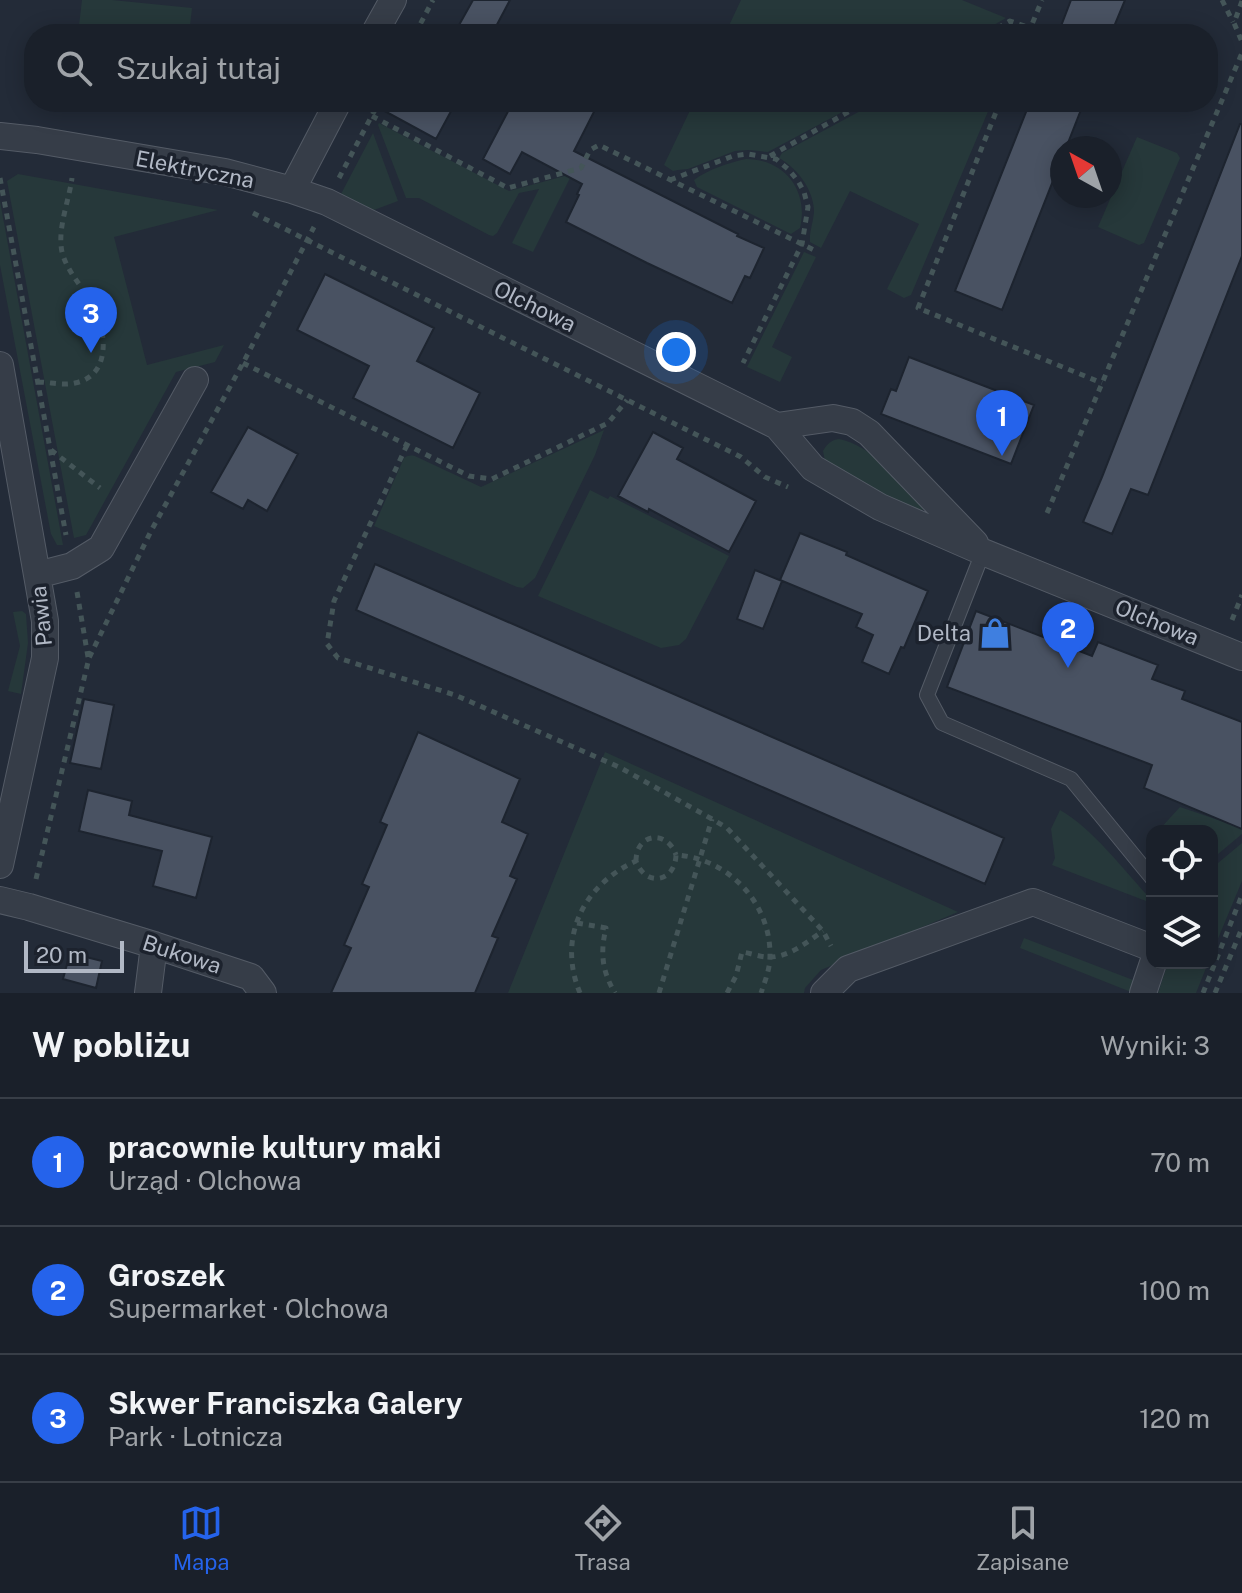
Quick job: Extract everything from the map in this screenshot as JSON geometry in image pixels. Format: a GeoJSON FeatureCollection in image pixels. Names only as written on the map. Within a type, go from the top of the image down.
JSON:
{"type":"FeatureCollection","features":[{"type":"Feature","properties":{"kind":"street"},"geometry":{"type":"LineString","coordinates":[[380,24],[393,0]]}},
{"type":"Feature","properties":{"kind":"street"},"geometry":{"type":"LineString","coordinates":[[292,190],[333,112]]}},
{"type":"Feature","properties":{"kind":"street","name":"Elektryczna"},"geometry":{"type":"LineString","coordinates":[[0,136],[225,172],[292,190]]}},
{"type":"Feature","properties":{"kind":"street","name":"Olchowa"},"geometry":{"type":"LineString","coordinates":[[292,190],[327,202],[777,426],[813,468],[880,507],[1242,657]]}},
{"type":"Feature","properties":{"kind":"street"},"geometry":{"type":"LineString","coordinates":[[0,365],[37,575]]}},
{"type":"Feature","properties":{"kind":"street","name":"Pawia"},"geometry":{"type":"LineString","coordinates":[[0,865],[45,658],[45,621],[37,575],[72,566],[101,548],[195,380]]}},
{"type":"Feature","properties":{"kind":"street","name":"Olchowa"},"geometry":{"type":"LineString","coordinates":[[777,426],[833,418],[852,422],[869,433],[983,552]]}},
{"type":"Feature","properties":{"kind":"street","name":"Bukowa"},"geometry":{"type":"LineString","coordinates":[[0,900],[251,977],[263,993]]}},
{"type":"Feature","properties":{"kind":"street"},"geometry":{"type":"LineString","coordinates":[[824,993],[848,969],[1033,902],[1146,946]]}},
{"type":"Feature","properties":{"kind":"street"},"geometry":{"type":"LineString","coordinates":[[148,993],[154,945]]}},
{"type":"Feature","properties":{"kind":"street"},"geometry":{"type":"LineString","coordinates":[[1143,993],[1151,969]]}},
{"type":"Feature","properties":{"kind":"lane"},"geometry":{"type":"LineString","coordinates":[[983,552],[927,695],[942,723],[1071,779],[1146,871]]}},
{"type":"Feature","properties":{"kind":"path"},"geometry":{"type":"LineString","coordinates":[[420,24],[433,0]]}},
{"type":"Feature","properties":{"kind":"path"},"geometry":{"type":"LineString","coordinates":[[1032,24],[1042,0]]}},
{"type":"Feature","properties":{"kind":"path"},"geometry":{"type":"LineString","coordinates":[[1222,0],[1242,42]]}},
{"type":"Feature","properties":{"kind":"path"},"geometry":{"type":"LineString","coordinates":[[1234,23],[1242,1]]}},
{"type":"Feature","properties":{"kind":"path"},"geometry":{"type":"LineString","coordinates":[[1218,110],[1242,53]]}},
{"type":"Feature","properties":{"kind":"path"},"geometry":{"type":"LineString","coordinates":[[29,907],[89,658],[151,531],[374,112]]}},
{"type":"Feature","properties":{"kind":"path"},"geometry":{"type":"LineString","coordinates":[[768,157],[848,112]]}},
{"type":"Feature","properties":{"kind":"path"},"geometry":{"type":"LineString","coordinates":[[996,112],[918,308],[1102,383]]}},
{"type":"Feature","properties":{"kind":"path"},"geometry":{"type":"LineString","coordinates":[[1047,513],[1217,112]]}},
{"type":"Feature","properties":{"kind":"path"},"geometry":{"type":"LineString","coordinates":[[372,116],[508,188],[581,168],[590,150],[599,145],[818,252]]}},
{"type":"Feature","properties":{"kind":"path"},"geometry":{"type":"LineString","coordinates":[[670,180],[733,156],[748,154],[776,159],[789,170],[804,192],[808,207],[802,244],[743,363]]}},
{"type":"Feature","properties":{"kind":"path"},"geometry":{"type":"LineString","coordinates":[[58,176],[86,180]]}},
{"type":"Feature","properties":{"kind":"path"},"geometry":{"type":"LineString","coordinates":[[0,178],[89,658]]}},
{"type":"Feature","properties":{"kind":"path"},"geometry":{"type":"LineString","coordinates":[[38,382],[79,383],[97,369],[103,358],[96,312],[71,274],[61,248],[72,178]]}},
{"type":"Feature","properties":{"kind":"path"},"geometry":{"type":"LineString","coordinates":[[243,363],[469,476],[492,479],[608,423],[627,400],[251,212]]}},
{"type":"Feature","properties":{"kind":"path"},"geometry":{"type":"LineString","coordinates":[[30,341],[41,339]]}},
{"type":"Feature","properties":{"kind":"path"},"geometry":{"type":"LineString","coordinates":[[407,445],[334,601],[327,644],[338,658],[455,695],[619,767],[727,828],[823,931],[836,958]]}},
{"type":"Feature","properties":{"kind":"path"},"geometry":{"type":"LineString","coordinates":[[50,450],[109,494]]}},
{"type":"Feature","properties":{"kind":"path"},"geometry":{"type":"LineString","coordinates":[[659,993],[712,819]]}},
{"type":"Feature","properties":{"kind":"path"},"geometry":{"type":"LineString","coordinates":[[659,837],[668,842],[676,855],[673,870],[657,878],[643,873],[636,861],[637,850],[651,838],[659,837]]}},
{"type":"Feature","properties":{"kind":"path"},"geometry":{"type":"LineString","coordinates":[[676,855],[699,858],[723,869],[737,879],[759,907],[770,957],[761,993]]}},
{"type":"Feature","properties":{"kind":"path"},"geometry":{"type":"LineString","coordinates":[[579,992],[572,956],[577,923],[584,907],[606,879],[636,861]]}},
{"type":"Feature","properties":{"kind":"path"},"geometry":{"type":"LineString","coordinates":[[1203,993],[1242,895]]}},
{"type":"Feature","properties":{"kind":"path"},"geometry":{"type":"LineString","coordinates":[[577,923],[606,928],[602,958],[604,972],[615,993]]}},
{"type":"Feature","properties":{"kind":"path"},"geometry":{"type":"LineString","coordinates":[[1215,993],[1242,928]]}},
{"type":"Feature","properties":{"kind":"path"},"geometry":{"type":"LineString","coordinates":[[727,993],[736,976],[742,952],[770,957],[789,952],[823,931]]}},
{"type":"Feature","properties":{"kind":"shaded area"},"geometry":{"type":"Polygon","coordinates":[[[82,0],[192,8],[190,24],[79,24],[82,0]]]}},
{"type":"Feature","properties":{"kind":"shaded area"},"geometry":{"type":"Polygon","coordinates":[[[741,0],[962,0],[1006,18],[996,24],[730,24],[741,0]]]}},
{"type":"Feature","properties":{"kind":"shaded area"},"geometry":{"type":"Polygon","coordinates":[[[689,112],[842,112],[768,152],[735,151],[688,169],[673,171],[664,165],[689,112]]]}},
{"type":"Feature","properties":{"kind":"shaded area"},"geometry":{"type":"Polygon","coordinates":[[[858,112],[988,112],[911,295],[904,298],[887,289],[919,224],[850,191],[821,248],[810,242],[814,210],[807,187],[798,173],[779,158],[782,153],[858,112]]]}},
{"type":"Feature","properties":{"kind":"shaded area"},"geometry":{"type":"Polygon","coordinates":[[[379,123],[509,191],[572,174],[533,252],[512,243],[539,189],[519,193],[497,233],[489,235],[419,198],[406,198],[379,123]]]}},
{"type":"Feature","properties":{"kind":"shaded area"},"geometry":{"type":"Polygon","coordinates":[[[373,133],[398,201],[374,210],[341,194],[373,133]]]}},
{"type":"Feature","properties":{"kind":"shaded area"},"geometry":{"type":"Polygon","coordinates":[[[1137,137],[1177,153],[1180,158],[1144,243],[1139,245],[1098,227],[1106,208],[1122,208],[1122,172],[1137,137]]]}},
{"type":"Feature","properties":{"kind":"shaded area"},"geometry":{"type":"Polygon","coordinates":[[[746,159],[772,165],[791,180],[801,202],[800,228],[791,234],[697,187],[694,180],[700,176],[746,159]]]}},
{"type":"Feature","properties":{"kind":"shaded area"},"geometry":{"type":"Polygon","coordinates":[[[18,174],[218,210],[114,237],[147,365],[224,345],[215,362],[176,372],[86,535],[74,538],[7,181],[18,174]]]}},
{"type":"Feature","properties":{"kind":"shaded area"},"geometry":{"type":"Polygon","coordinates":[[[0,201],[63,545],[57,545],[51,534],[0,265],[0,201]]]}},
{"type":"Feature","properties":{"kind":"shaded area"},"geometry":{"type":"Polygon","coordinates":[[[804,252],[816,257],[772,347],[792,357],[780,382],[747,367],[804,252]]]}},
{"type":"Feature","properties":{"kind":"shaded area"},"geometry":{"type":"Polygon","coordinates":[[[604,430],[595,455],[535,578],[523,588],[374,526],[407,456],[417,457],[481,487],[604,430]]]}},
{"type":"Feature","properties":{"kind":"shaded area"},"geometry":{"type":"Polygon","coordinates":[[[839,439],[862,448],[884,464],[922,502],[920,514],[915,514],[825,461],[823,451],[831,441],[839,439]]]}},
{"type":"Feature","properties":{"kind":"shaded area"},"geometry":{"type":"Polygon","coordinates":[[[590,490],[608,499],[610,496],[729,556],[686,639],[679,645],[661,648],[538,596],[590,490]]]}},
{"type":"Feature","properties":{"kind":"shaded area"},"geometry":{"type":"Polygon","coordinates":[[[13,612],[26,614],[28,643],[21,694],[8,691],[20,646],[13,612]]]}},
{"type":"Feature","properties":{"kind":"shaded area"},"geometry":{"type":"Polygon","coordinates":[[[605,752],[958,912],[821,970],[804,993],[508,993],[605,752]]]}},
{"type":"Feature","properties":{"kind":"shaded area"},"geometry":{"type":"Polygon","coordinates":[[[1180,807],[1242,828],[1242,834],[1218,854],[1218,825],[1164,825],[1180,807]]]}},
{"type":"Feature","properties":{"kind":"shaded area"},"geometry":{"type":"Polygon","coordinates":[[[1060,810],[1072,818],[1107,850],[1146,894],[1146,901],[1052,865],[1055,858],[1051,829],[1060,810]]]}},
{"type":"Feature","properties":{"kind":"shaded area"},"geometry":{"type":"Polygon","coordinates":[[[1242,843],[1242,881],[1218,939],[1218,897],[1218,863],[1242,843]]]}},
{"type":"Feature","properties":{"kind":"shaded area"},"geometry":{"type":"Polygon","coordinates":[[[1024,938],[1133,980],[1131,992],[1020,948],[1024,938]]]}},
{"type":"Feature","properties":{"kind":"shaded area"},"geometry":{"type":"Polygon","coordinates":[[[1166,969],[1206,969],[1196,993],[1158,993],[1166,969]]]}},
{"type":"Feature","properties":{"kind":"building"},"geometry":{"type":"Polygon","coordinates":[[[473,0],[510,0],[497,24],[460,24],[473,0]]]}},
{"type":"Feature","properties":{"kind":"building"},"geometry":{"type":"Polygon","coordinates":[[[1071,0],[1125,0],[1115,24],[1062,24],[1071,0]]]}},
{"type":"Feature","properties":{"kind":"building"},"geometry":{"type":"Polygon","coordinates":[[[386,112],[451,112],[436,139],[386,112]]]}},
{"type":"Feature","properties":{"kind":"building"},"geometry":{"type":"Polygon","coordinates":[[[508,112],[594,112],[574,151],[764,248],[750,278],[745,276],[732,303],[566,222],[582,184],[522,152],[510,174],[483,159],[508,112]]]}},
{"type":"Feature","properties":{"kind":"building"},"geometry":{"type":"Polygon","coordinates":[[[1026,112],[1080,112],[1071,136],[1050,136],[1050,188],[1002,310],[955,291],[1026,112]]]}},
{"type":"Feature","properties":{"kind":"building"},"geometry":{"type":"Polygon","coordinates":[[[1240,124],[1242,256],[1148,495],[1131,489],[1112,534],[1083,522],[1240,124]]]}},
{"type":"Feature","properties":{"kind":"building"},"geometry":{"type":"Polygon","coordinates":[[[325,274],[434,328],[417,361],[480,393],[453,448],[353,398],[369,366],[297,330],[325,274]]]}},
{"type":"Feature","properties":{"kind":"building"},"geometry":{"type":"Polygon","coordinates":[[[909,357],[1034,405],[1011,464],[881,414],[891,389],[896,391],[909,357]]]}},
{"type":"Feature","properties":{"kind":"building"},"geometry":{"type":"Polygon","coordinates":[[[248,427],[298,454],[267,511],[248,500],[243,509],[211,492],[248,427]]]}},
{"type":"Feature","properties":{"kind":"building"},"geometry":{"type":"Polygon","coordinates":[[[653,432],[683,448],[677,459],[756,501],[729,552],[618,496],[653,432]]]}},
{"type":"Feature","properties":{"kind":"building"},"geometry":{"type":"Polygon","coordinates":[[[800,533],[928,591],[904,648],[901,647],[889,674],[862,662],[873,635],[856,627],[862,614],[780,580],[800,533]]]}},
{"type":"Feature","properties":{"kind":"building"},"geometry":{"type":"Polygon","coordinates":[[[375,564],[1004,838],[985,884],[356,610],[375,564]]]}},
{"type":"Feature","properties":{"kind":"building"},"geometry":{"type":"Polygon","coordinates":[[[755,570],[782,581],[763,629],[737,619],[755,570]]]}},
{"type":"Feature","properties":{"kind":"building"},"geometry":{"type":"Polygon","coordinates":[[[976,611],[1092,656],[1098,642],[1158,665],[1152,679],[1185,691],[1182,699],[1242,722],[1242,829],[1144,788],[1152,765],[947,687],[976,611]]]}},
{"type":"Feature","properties":{"kind":"building"},"geometry":{"type":"Polygon","coordinates":[[[84,699],[114,705],[101,769],[70,763],[84,699]]]}},
{"type":"Feature","properties":{"kind":"building"},"geometry":{"type":"Polygon","coordinates":[[[418,732],[520,779],[502,822],[528,834],[510,876],[517,879],[492,936],[498,938],[475,993],[331,993],[351,948],[344,945],[369,887],[362,884],[387,825],[380,822],[418,732]]]}},
{"type":"Feature","properties":{"kind":"building"},"geometry":{"type":"Polygon","coordinates":[[[88,790],[132,801],[129,815],[212,837],[196,898],[153,886],[162,851],[79,831],[88,790]]]}},
{"type":"Feature","properties":{"kind":"building"},"geometry":{"type":"Polygon","coordinates":[[[70,953],[102,961],[96,988],[63,979],[70,953]]]}},
{"type":"Feature","properties":{"kind":"place","name":"Skwer Franciszka Galery"},"geometry":{"type":"Point","coordinates":[91,353]}},
{"type":"Feature","properties":{"kind":"place","name":"pracownie kultury maki"},"geometry":{"type":"Point","coordinates":[1002,456]}},
{"type":"Feature","properties":{"kind":"place","name":"Delta"},"geometry":{"type":"Point","coordinates":[995,633]}},
{"type":"Feature","properties":{"kind":"place","name":"Groszek"},"geometry":{"type":"Point","coordinates":[1068,668]}}]}
